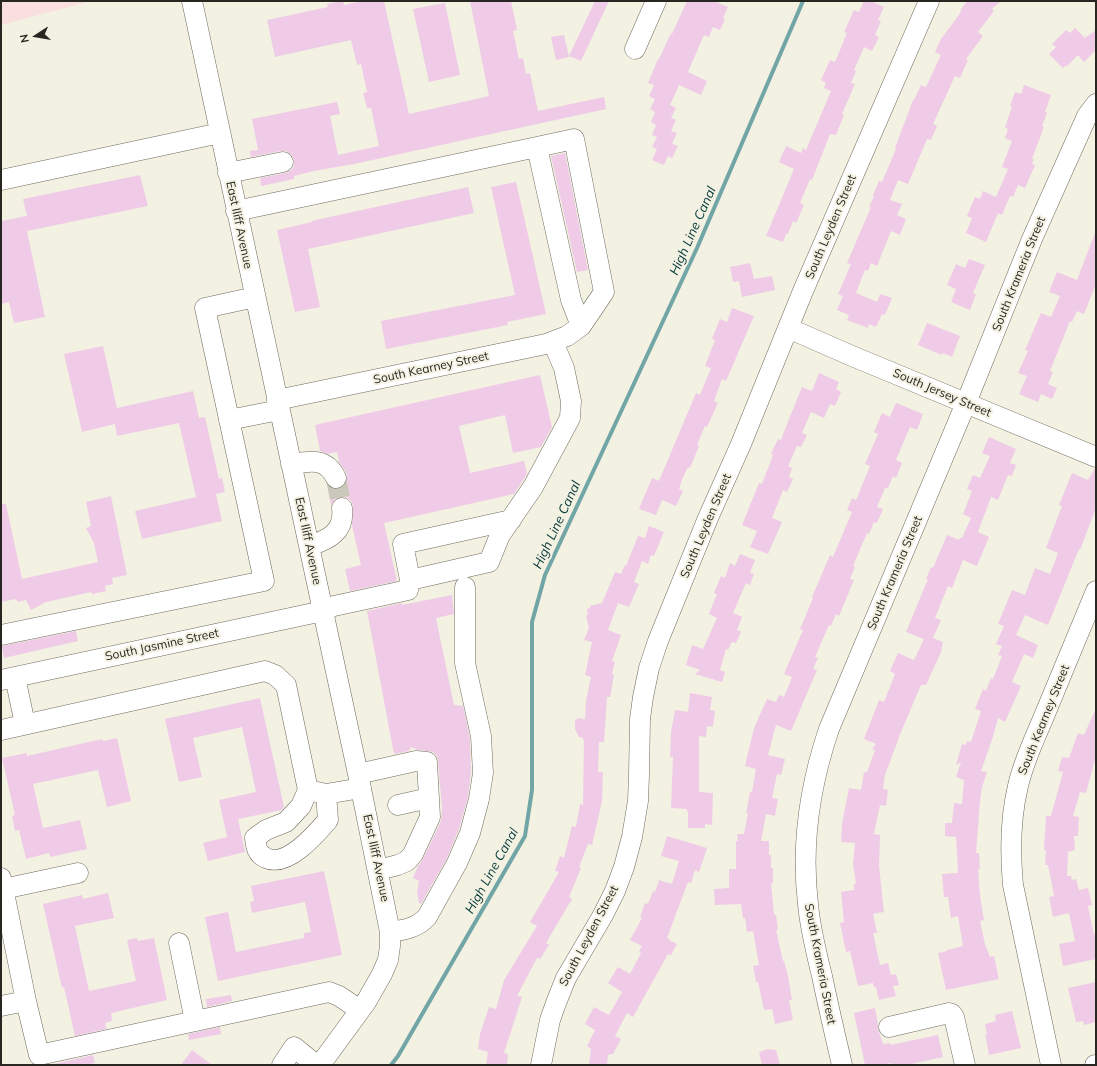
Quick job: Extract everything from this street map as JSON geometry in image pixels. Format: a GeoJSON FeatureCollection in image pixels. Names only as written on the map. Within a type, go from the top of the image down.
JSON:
{"type":"FeatureCollection","features":[{"type":"Feature","properties":{"kind":"street","name":"East Iliff Avenue"},"geometry":{"type":"LineString","coordinates":[[192,1],[323,611],[390,932],[390,946],[382,974],[360,1010],[320,1065]]}},
{"type":"Feature","properties":{"kind":"street"},"geometry":{"type":"LineString","coordinates":[[635,49],[656,1]]}},
{"type":"Feature","properties":{"kind":"street","name":"South Leyden Street"},"geometry":{"type":"LineString","coordinates":[[541,1065],[550,1020],[566,978],[603,915],[615,891],[624,867],[632,837],[638,801],[640,719],[643,696],[649,668],[658,641],[788,328],[929,1]]}},
{"type":"Feature","properties":{"kind":"street","name":"South Krameria Street"},"geometry":{"type":"LineString","coordinates":[[842,1065],[811,929],[808,902],[806,854],[807,826],[816,772],[829,729],[966,403],[1032,239],[1087,116],[1096,104]]}},
{"type":"Feature","properties":{"kind":"street"},"geometry":{"type":"LineString","coordinates":[[1,180],[220,133]]}},
{"type":"Feature","properties":{"kind":"street"},"geometry":{"type":"LineString","coordinates":[[236,211],[574,139],[604,292],[581,326]]}},
{"type":"Feature","properties":{"kind":"street"},"geometry":{"type":"LineString","coordinates":[[537,147],[571,300],[581,326]]}},
{"type":"Feature","properties":{"kind":"street"},"geometry":{"type":"LineString","coordinates":[[228,173],[283,162]]}},
{"type":"Feature","properties":{"kind":"street"},"geometry":{"type":"LineString","coordinates":[[1,635],[264,581],[205,308],[255,297]]}},
{"type":"Feature","properties":{"kind":"street","name":"South Kearney Street"},"geometry":{"type":"LineString","coordinates":[[229,420],[278,405],[546,344],[567,336],[581,326]]}},
{"type":"Feature","properties":{"kind":"street","name":"South Jersey Street"},"geometry":{"type":"LineString","coordinates":[[788,328],[1096,457]]}},
{"type":"Feature","properties":{"kind":"street"},"geometry":{"type":"LineString","coordinates":[[511,520],[403,544],[410,580],[489,562],[500,535],[511,520],[533,487],[570,418],[571,401],[564,368],[553,342]]}},
{"type":"Feature","properties":{"kind":"street"},"geometry":{"type":"LineString","coordinates":[[291,464],[313,461],[324,464],[332,470],[336,478]]}},
{"type":"Feature","properties":{"kind":"street"},"geometry":{"type":"LineString","coordinates":[[309,546],[324,541],[334,534],[341,524],[343,515],[342,508]]}},
{"type":"Feature","properties":{"kind":"street","name":"South Jasmine Street"},"geometry":{"type":"LineString","coordinates":[[8,678],[323,611],[334,606],[408,590],[410,580]]}},
{"type":"Feature","properties":{"kind":"street"},"geometry":{"type":"LineString","coordinates":[[390,932],[408,929],[422,922],[427,917],[457,863],[470,833],[479,799],[483,773],[481,736],[466,663],[465,587]]}},
{"type":"Feature","properties":{"kind":"street","name":"South Kearney Street"},"geometry":{"type":"LineString","coordinates":[[1051,1065],[1013,885],[1011,862],[1013,812],[1018,785],[1028,754],[1096,591]]}},
{"type":"Feature","properties":{"kind":"street"},"geometry":{"type":"LineString","coordinates":[[1,730],[265,671],[275,675],[286,685],[317,792],[359,781],[416,761],[427,762],[430,818],[413,854],[407,861],[378,870]]}},
{"type":"Feature","properties":{"kind":"street"},"geometry":{"type":"LineString","coordinates":[[8,678],[25,724]]}},
{"type":"Feature","properties":{"kind":"street"},"geometry":{"type":"LineString","coordinates":[[398,805],[429,798]]}},
{"type":"Feature","properties":{"kind":"street"},"geometry":{"type":"LineString","coordinates":[[78,873],[2,884],[26,1001],[39,1055],[329,992],[339,996],[360,1010]]}},
{"type":"Feature","properties":{"kind":"street"},"geometry":{"type":"LineString","coordinates":[[179,943],[195,1021]]}},
{"type":"Feature","properties":{"kind":"street"},"geometry":{"type":"LineString","coordinates":[[1,1006],[26,1001]]}},
{"type":"Feature","properties":{"kind":"street"},"geometry":{"type":"LineString","coordinates":[[889,1027],[949,1013],[952,1014],[965,1065]]}},
{"type":"Feature","properties":{"kind":"street"},"geometry":{"type":"LineString","coordinates":[[282,1065],[294,1047],[316,1065]]}},
{"type":"Feature","properties":{"kind":"shaded area"},"geometry":{"type":"Polygon","coordinates":[[[1,1],[91,1],[1,25],[1,1]]]}},
{"type":"Feature","properties":{"kind":"building"},"geometry":{"type":"Polygon","coordinates":[[[343,1],[344,5],[362,1],[384,1],[409,114],[489,96],[470,1],[511,1],[517,30],[513,31],[519,59],[523,58],[526,74],[530,73],[538,111],[604,97],[606,109],[354,164],[314,171],[294,176],[294,179],[261,186],[260,178],[290,171],[294,166],[294,160],[292,155],[286,151],[251,157],[250,151],[258,150],[252,119],[337,102],[340,114],[330,116],[338,155],[379,146],[371,108],[367,108],[363,93],[367,92],[361,64],[357,65],[351,40],[275,57],[267,20],[328,7],[327,4],[343,1]]]}},
{"type":"Feature","properties":{"kind":"building"},"geometry":{"type":"Polygon","coordinates":[[[595,1],[609,1],[581,61],[569,56],[595,1]]]}},
{"type":"Feature","properties":{"kind":"building"},"geometry":{"type":"Polygon","coordinates":[[[687,1],[714,1],[728,7],[720,30],[713,27],[709,37],[704,35],[688,72],[707,81],[701,95],[679,85],[670,105],[676,108],[671,118],[676,120],[671,131],[677,133],[672,144],[678,146],[672,158],[668,156],[664,165],[652,160],[657,149],[652,147],[657,137],[652,135],[656,125],[651,122],[655,112],[650,109],[655,99],[649,96],[654,85],[648,83],[658,59],[671,33],[672,34],[687,1]]]}},
{"type":"Feature","properties":{"kind":"building"},"geometry":{"type":"Polygon","coordinates":[[[864,1],[871,1],[884,7],[878,20],[881,21],[875,35],[879,37],[872,51],[864,47],[854,70],[856,71],[851,83],[855,84],[842,114],[844,115],[836,135],[830,134],[812,180],[810,179],[800,203],[804,205],[796,223],[793,221],[783,242],[766,236],[794,169],[779,162],[786,146],[801,153],[803,148],[806,150],[831,91],[824,88],[826,83],[821,80],[830,60],[835,62],[847,33],[844,32],[854,10],[859,12],[864,1]]]}},
{"type":"Feature","properties":{"kind":"building"},"geometry":{"type":"Polygon","coordinates":[[[967,1],[1001,1],[992,9],[994,11],[978,32],[983,36],[966,59],[968,60],[960,78],[955,76],[933,124],[937,126],[931,140],[927,139],[908,184],[898,180],[890,200],[902,204],[897,215],[906,219],[900,235],[891,231],[877,266],[871,263],[868,271],[865,270],[856,293],[877,302],[880,294],[892,298],[885,315],[882,314],[876,327],[869,324],[868,328],[847,320],[849,315],[837,310],[843,296],[838,294],[851,264],[847,263],[871,207],[869,207],[879,181],[882,182],[896,149],[895,148],[913,100],[921,85],[926,87],[941,55],[935,52],[941,39],[961,12],[960,11],[967,1]]]}},
{"type":"Feature","properties":{"kind":"building"},"geometry":{"type":"Polygon","coordinates":[[[445,3],[460,75],[429,82],[413,9],[445,3]]]}},
{"type":"Feature","properties":{"kind":"building"},"geometry":{"type":"Polygon","coordinates":[[[1075,28],[1085,38],[1096,30],[1096,50],[1084,62],[1078,55],[1066,67],[1066,65],[1063,68],[1049,54],[1056,47],[1052,44],[1066,30],[1070,33],[1075,28]]]}},
{"type":"Feature","properties":{"kind":"building"},"geometry":{"type":"Polygon","coordinates":[[[564,35],[569,57],[556,60],[551,37],[564,35]]]}},
{"type":"Feature","properties":{"kind":"building"},"geometry":{"type":"Polygon","coordinates":[[[1024,85],[1051,95],[1045,112],[1047,113],[1042,126],[1044,127],[1032,159],[1034,159],[1032,164],[1035,165],[1025,188],[1018,185],[1013,197],[1010,196],[1002,215],[998,213],[986,242],[966,233],[972,218],[967,216],[975,197],[980,199],[983,191],[996,197],[1008,169],[1002,167],[1012,141],[1005,138],[1008,129],[1005,128],[1012,106],[1010,106],[1015,92],[1021,94],[1024,85]]]}},
{"type":"Feature","properties":{"kind":"building"},"geometry":{"type":"Polygon","coordinates":[[[565,153],[588,270],[577,272],[551,156],[565,153]]]}},
{"type":"Feature","properties":{"kind":"building"},"geometry":{"type":"Polygon","coordinates":[[[140,175],[148,206],[27,231],[45,317],[14,323],[9,302],[1,304],[1,221],[27,216],[23,199],[140,175]]]}},
{"type":"Feature","properties":{"kind":"building"},"geometry":{"type":"Polygon","coordinates":[[[516,182],[546,314],[507,322],[508,325],[386,349],[381,321],[515,295],[491,187],[516,182]]]}},
{"type":"Feature","properties":{"kind":"building"},"geometry":{"type":"Polygon","coordinates":[[[468,187],[474,213],[308,249],[320,307],[295,312],[277,230],[312,222],[311,221],[468,187]]]}},
{"type":"Feature","properties":{"kind":"building"},"geometry":{"type":"Polygon","coordinates":[[[1095,233],[1096,284],[1084,314],[1077,311],[1072,322],[1070,321],[1050,371],[1053,372],[1048,384],[1057,388],[1052,399],[1041,394],[1038,402],[1019,394],[1027,376],[1018,373],[1028,351],[1025,350],[1041,313],[1051,317],[1060,296],[1049,292],[1057,272],[1077,280],[1095,233]]]}},
{"type":"Feature","properties":{"kind":"building"},"geometry":{"type":"Polygon","coordinates":[[[969,259],[985,265],[973,293],[976,294],[970,310],[951,302],[956,289],[947,285],[956,264],[965,268],[969,259]]]}},
{"type":"Feature","properties":{"kind":"building"},"geometry":{"type":"Polygon","coordinates":[[[750,263],[754,279],[772,276],[775,290],[742,297],[739,281],[733,282],[730,267],[750,263]]]}},
{"type":"Feature","properties":{"kind":"building"},"geometry":{"type":"Polygon","coordinates":[[[732,308],[754,316],[726,381],[722,379],[714,401],[718,403],[707,427],[705,426],[690,468],[688,467],[683,477],[679,489],[683,491],[676,506],[662,500],[656,515],[639,509],[652,478],[659,481],[696,393],[700,395],[711,368],[705,366],[715,340],[712,339],[720,319],[727,322],[732,308]]]}},
{"type":"Feature","properties":{"kind":"building"},"geometry":{"type":"Polygon","coordinates":[[[927,323],[960,336],[952,357],[943,353],[942,355],[918,345],[927,323]]]}},
{"type":"Feature","properties":{"kind":"building"},"geometry":{"type":"Polygon","coordinates":[[[103,346],[117,408],[193,391],[199,418],[205,417],[219,479],[222,478],[225,492],[216,494],[222,521],[142,539],[135,511],[196,497],[179,423],[117,436],[115,424],[82,432],[64,354],[103,346]]]}},
{"type":"Feature","properties":{"kind":"building"},"geometry":{"type":"Polygon","coordinates":[[[819,373],[839,382],[836,389],[841,392],[835,406],[830,404],[824,418],[811,412],[802,433],[807,435],[801,447],[797,446],[788,466],[792,468],[789,477],[793,479],[787,492],[783,490],[772,518],[782,522],[768,554],[750,547],[757,531],[742,525],[759,483],[762,484],[773,455],[771,454],[778,439],[781,440],[802,387],[812,391],[819,373]]]}},
{"type":"Feature","properties":{"kind":"building"},"geometry":{"type":"Polygon","coordinates":[[[540,375],[552,427],[541,447],[513,453],[505,415],[459,426],[470,473],[524,461],[527,474],[514,494],[384,523],[397,581],[350,591],[345,569],[361,565],[352,525],[352,502],[348,498],[342,497],[336,498],[331,505],[327,485],[336,489],[342,488],[346,483],[346,472],[339,462],[337,452],[328,454],[320,451],[315,425],[540,375]]]}},
{"type":"Feature","properties":{"kind":"building"},"geometry":{"type":"Polygon","coordinates":[[[896,403],[923,414],[917,430],[910,427],[896,460],[902,463],[896,478],[893,476],[888,488],[885,488],[877,507],[883,509],[877,523],[874,522],[869,534],[867,533],[853,566],[855,567],[850,579],[854,580],[839,616],[836,614],[831,626],[829,625],[815,657],[818,658],[813,669],[817,670],[791,731],[776,725],[768,755],[785,759],[781,775],[777,774],[772,798],[778,799],[775,816],[766,814],[761,841],[769,841],[769,855],[771,855],[771,868],[773,868],[773,883],[771,883],[774,915],[776,915],[778,930],[776,930],[788,976],[792,1000],[789,1000],[793,1020],[775,1024],[772,1009],[764,1010],[758,982],[756,982],[753,966],[759,965],[753,931],[747,932],[741,904],[715,905],[714,889],[729,888],[729,869],[736,869],[737,834],[744,834],[748,813],[746,813],[756,769],[745,766],[754,728],[767,699],[776,702],[779,695],[784,697],[792,677],[784,674],[803,630],[800,629],[813,598],[812,597],[830,555],[833,557],[852,512],[847,510],[852,498],[856,500],[870,466],[865,464],[878,434],[874,432],[882,413],[890,417],[896,403]]]}},
{"type":"Feature","properties":{"kind":"building"},"geometry":{"type":"Polygon","coordinates":[[[989,437],[1016,449],[1010,463],[1016,465],[1012,476],[1008,475],[998,500],[991,497],[978,532],[989,537],[977,566],[963,560],[952,588],[948,586],[935,618],[941,620],[933,638],[943,642],[941,652],[926,685],[921,685],[885,775],[883,789],[888,790],[886,806],[880,805],[874,834],[880,835],[879,866],[884,912],[873,914],[877,933],[873,933],[880,965],[888,963],[891,975],[896,974],[899,985],[893,986],[896,996],[879,1000],[876,987],[874,987],[873,983],[858,986],[850,951],[846,952],[840,923],[844,922],[841,892],[854,890],[854,884],[856,884],[853,864],[855,843],[841,842],[842,824],[849,788],[861,790],[864,772],[867,772],[875,750],[872,749],[876,744],[864,739],[879,700],[884,702],[895,674],[890,671],[898,653],[914,660],[924,639],[906,632],[928,579],[926,579],[931,567],[933,568],[947,535],[959,540],[962,538],[971,518],[963,514],[972,491],[967,489],[973,475],[980,478],[990,456],[982,453],[989,437]]]}},
{"type":"Feature","properties":{"kind":"building"},"geometry":{"type":"Polygon","coordinates":[[[1095,468],[1096,508],[1048,625],[1025,615],[1016,635],[1038,645],[1033,658],[1024,654],[1012,682],[1021,686],[1005,722],[998,718],[981,771],[987,772],[982,787],[980,800],[976,853],[979,853],[980,869],[978,869],[980,896],[984,920],[980,921],[985,944],[990,957],[994,956],[999,979],[946,990],[938,953],[963,946],[958,916],[951,918],[948,897],[944,897],[942,874],[958,873],[956,837],[945,836],[945,823],[952,823],[954,803],[962,804],[964,780],[956,777],[961,762],[956,765],[962,744],[966,745],[967,741],[971,742],[981,711],[975,709],[983,689],[986,691],[991,678],[993,679],[1002,656],[998,655],[1002,646],[996,644],[1004,626],[998,624],[1012,590],[1025,595],[1035,568],[1050,574],[1058,553],[1046,548],[1062,506],[1059,505],[1072,473],[1088,480],[1095,468]]]}},
{"type":"Feature","properties":{"kind":"building"},"geometry":{"type":"Polygon","coordinates":[[[111,496],[127,575],[112,578],[113,584],[105,586],[106,591],[92,594],[91,592],[46,602],[31,610],[26,600],[18,602],[16,599],[1,602],[1,504],[6,504],[22,579],[98,562],[94,543],[86,528],[91,526],[86,502],[111,496]]]}},
{"type":"Feature","properties":{"kind":"building"},"geometry":{"type":"Polygon","coordinates":[[[649,526],[664,532],[654,556],[651,555],[648,564],[642,561],[634,582],[639,584],[629,607],[618,603],[608,630],[621,635],[612,661],[615,662],[612,674],[614,675],[610,697],[607,697],[604,742],[599,742],[598,772],[603,772],[602,801],[592,845],[588,844],[579,867],[581,868],[569,897],[572,899],[546,943],[549,945],[540,959],[537,958],[517,996],[522,997],[504,1053],[508,1054],[507,1065],[486,1065],[488,1052],[478,1049],[480,1034],[489,1007],[496,1009],[504,980],[537,926],[530,922],[559,872],[555,871],[560,856],[564,858],[572,826],[576,827],[580,804],[583,805],[584,740],[583,738],[579,737],[575,729],[575,721],[578,718],[585,719],[586,701],[591,677],[585,675],[592,642],[584,640],[589,628],[586,616],[588,614],[587,609],[590,608],[590,606],[602,603],[615,572],[621,574],[625,565],[626,566],[638,536],[645,538],[649,526]]]}},
{"type":"Feature","properties":{"kind":"building"},"geometry":{"type":"Polygon","coordinates":[[[740,554],[755,560],[750,573],[754,574],[750,585],[746,583],[733,613],[742,617],[737,630],[741,632],[736,643],[732,642],[728,650],[726,649],[720,670],[725,672],[722,682],[695,674],[700,670],[686,665],[692,645],[703,649],[717,618],[709,614],[717,594],[714,593],[721,576],[725,578],[730,563],[735,566],[740,554]]]}},
{"type":"Feature","properties":{"kind":"building"},"geometry":{"type":"Polygon","coordinates":[[[452,595],[454,614],[436,618],[454,705],[463,706],[470,738],[471,772],[468,797],[459,829],[447,858],[421,904],[419,903],[417,892],[419,881],[413,878],[441,821],[442,808],[438,761],[437,756],[433,752],[418,750],[411,747],[409,751],[394,754],[367,611],[402,603],[402,605],[452,595]]]}},
{"type":"Feature","properties":{"kind":"building"},"geometry":{"type":"Polygon","coordinates":[[[76,631],[78,641],[4,658],[2,646],[76,631]]]}},
{"type":"Feature","properties":{"kind":"building"},"geometry":{"type":"Polygon","coordinates":[[[690,693],[712,697],[710,710],[715,711],[713,727],[707,726],[706,737],[699,736],[699,792],[713,793],[712,825],[705,824],[705,828],[688,828],[687,809],[671,808],[673,757],[670,757],[671,732],[675,710],[688,712],[690,693]]]}},
{"type":"Feature","properties":{"kind":"building"},"geometry":{"type":"Polygon","coordinates":[[[260,698],[284,807],[282,810],[238,819],[245,852],[208,861],[203,843],[227,837],[219,800],[256,792],[242,727],[193,738],[202,777],[179,782],[165,719],[260,698]]]}},
{"type":"Feature","properties":{"kind":"building"},"geometry":{"type":"Polygon","coordinates":[[[1096,708],[1096,756],[1086,793],[1080,792],[1073,816],[1079,817],[1078,836],[1074,836],[1075,850],[1068,852],[1067,876],[1071,876],[1072,880],[1076,879],[1079,890],[1088,888],[1092,905],[1088,906],[1094,935],[1096,935],[1096,959],[1063,966],[1059,944],[1075,941],[1069,913],[1053,917],[1049,897],[1054,896],[1048,865],[1045,865],[1046,850],[1044,850],[1046,816],[1051,816],[1063,772],[1058,771],[1062,757],[1069,758],[1078,733],[1084,735],[1096,708]]]}},
{"type":"Feature","properties":{"kind":"building"},"geometry":{"type":"Polygon","coordinates":[[[117,738],[131,801],[107,807],[98,770],[33,784],[43,828],[80,820],[87,849],[50,857],[49,853],[26,859],[19,830],[15,831],[12,816],[15,815],[2,758],[27,753],[27,756],[102,739],[103,741],[117,738]]]}},
{"type":"Feature","properties":{"kind":"building"},"geometry":{"type":"Polygon","coordinates":[[[667,836],[707,848],[699,872],[695,870],[691,883],[688,882],[667,938],[677,944],[671,955],[668,954],[633,1017],[627,1013],[615,1036],[621,1039],[613,1054],[608,1055],[607,1065],[589,1065],[591,1049],[587,1046],[595,1030],[585,1024],[594,1007],[609,1015],[622,992],[608,983],[618,967],[630,974],[641,953],[639,951],[642,946],[630,940],[642,918],[640,917],[645,903],[648,904],[653,891],[655,892],[659,880],[672,884],[679,861],[661,856],[667,836]]]}},
{"type":"Feature","properties":{"kind":"building"},"geometry":{"type":"Polygon","coordinates":[[[324,871],[342,955],[218,981],[205,917],[228,912],[236,952],[304,938],[304,933],[311,932],[305,902],[252,913],[250,902],[254,901],[251,886],[324,871]]]}},
{"type":"Feature","properties":{"kind":"building"},"geometry":{"type":"Polygon","coordinates":[[[108,893],[114,918],[75,926],[89,991],[136,981],[127,940],[137,938],[138,941],[154,938],[167,1000],[111,1013],[112,1021],[105,1023],[106,1029],[75,1036],[64,987],[62,988],[43,904],[82,895],[83,899],[108,893]]]}},
{"type":"Feature","properties":{"kind":"building"},"geometry":{"type":"Polygon","coordinates":[[[1096,982],[1096,1022],[1084,1025],[1083,1021],[1076,1022],[1068,988],[1096,982]]]}},
{"type":"Feature","properties":{"kind":"building"},"geometry":{"type":"Polygon","coordinates":[[[231,995],[232,1001],[207,1007],[206,999],[231,995]]]}},
{"type":"Feature","properties":{"kind":"building"},"geometry":{"type":"Polygon","coordinates":[[[875,1008],[878,1029],[883,1044],[890,1043],[890,1045],[938,1035],[943,1057],[907,1065],[892,1065],[892,1063],[865,1065],[854,1013],[875,1008]]]}},
{"type":"Feature","properties":{"kind":"building"},"geometry":{"type":"Polygon","coordinates":[[[1012,1011],[1021,1048],[989,1055],[985,1034],[987,1034],[985,1024],[996,1021],[995,1015],[1012,1011]]]}},
{"type":"Feature","properties":{"kind":"building"},"geometry":{"type":"Polygon","coordinates":[[[220,1027],[221,1034],[189,1040],[188,1034],[220,1027]]]}},
{"type":"Feature","properties":{"kind":"building"},"geometry":{"type":"Polygon","coordinates":[[[768,1049],[776,1050],[780,1065],[762,1065],[759,1052],[768,1049]]]}},
{"type":"Feature","properties":{"kind":"building"},"geometry":{"type":"Polygon","coordinates":[[[192,1050],[212,1065],[181,1065],[192,1050]]]}},
{"type":"Feature","properties":{"kind":"building"},"geometry":{"type":"Polygon","coordinates":[[[93,1055],[95,1063],[84,1065],[54,1065],[54,1064],[93,1055]]]}},
{"type":"Feature","properties":{"kind":"waterway","name":"High Line Canal"},"geometry":{"type":"LineString","coordinates":[[391,1065],[398,1056],[525,836],[532,790],[532,622],[545,575],[697,248],[803,1]]}},
{"type":"Feature","properties":{"kind":"tunnel"},"geometry":{"type":"LineString","coordinates":[[336,478],[342,508]]}}]}
